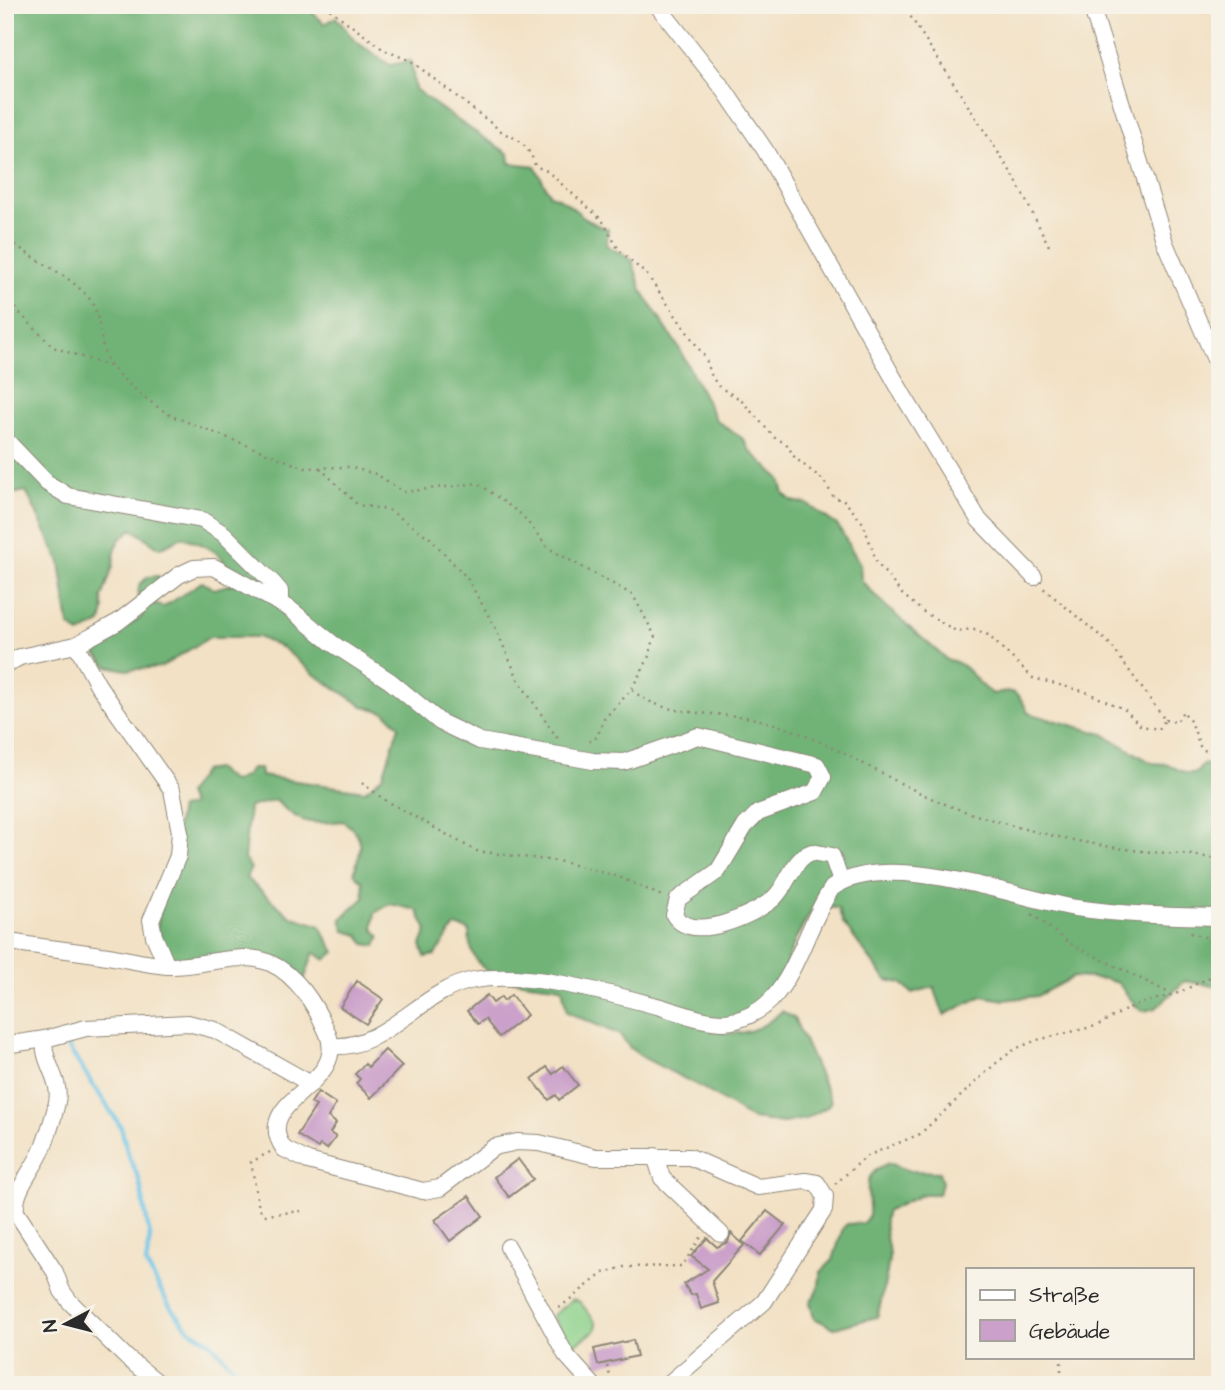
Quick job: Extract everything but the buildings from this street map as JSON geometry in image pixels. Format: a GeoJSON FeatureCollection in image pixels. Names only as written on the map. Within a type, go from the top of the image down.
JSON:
{"type":"FeatureCollection","features":[{"type":"Feature","properties":{"kind":"street"},"geometry":{"type":"LineString","coordinates":[[657,5],[725,91],[765,150],[903,395],[979,520],[1034,577]]}},
{"type":"Feature","properties":{"kind":"street"},"geometry":{"type":"LineString","coordinates":[[1091,5],[1166,243],[1220,372]]}},
{"type":"Feature","properties":{"kind":"street"},"geometry":{"type":"LineString","coordinates":[[5,439],[47,483],[68,496],[184,514],[214,526],[274,584],[279,591],[280,602]]}},
{"type":"Feature","properties":{"kind":"street"},"geometry":{"type":"LineString","coordinates":[[5,665],[20,657],[76,645],[118,622],[179,575],[198,567],[223,570],[280,602],[455,731],[493,745],[568,757],[624,762],[679,740],[698,736],[775,757],[811,762],[821,771],[822,782],[815,792],[770,807],[750,819],[718,872],[674,903],[674,915],[683,924],[708,927],[731,921],[773,899],[800,859],[812,852],[832,856],[841,882]]}},
{"type":"Feature","properties":{"kind":"street"},"geometry":{"type":"LineString","coordinates":[[76,645],[98,685],[172,790],[180,832],[178,856],[151,920],[153,936],[167,965]]}},
{"type":"Feature","properties":{"kind":"street"},"geometry":{"type":"LineString","coordinates":[[332,1046],[352,1044],[376,1034],[447,989],[471,980],[499,977],[541,980],[709,1020],[738,1020],[758,1010],[776,993],[827,894],[841,882],[874,875],[917,876],[976,883],[1077,908],[1220,917]]}},
{"type":"Feature","properties":{"kind":"street"},"geometry":{"type":"LineString","coordinates":[[5,941],[167,965],[242,959],[272,964],[290,976],[304,992],[322,1021],[332,1046],[327,1066],[284,1108],[278,1128],[282,1145],[293,1155],[308,1161],[428,1191],[440,1188],[484,1153],[506,1143],[539,1143],[602,1158],[655,1156],[700,1160],[758,1187],[814,1181],[825,1193],[825,1205],[764,1302],[667,1385]]}},
{"type":"Feature","properties":{"kind":"street"},"geometry":{"type":"LineString","coordinates":[[5,1045],[45,1039],[86,1028],[188,1023],[215,1030],[311,1084]]}},
{"type":"Feature","properties":{"kind":"street"},"geometry":{"type":"LineString","coordinates":[[45,1039],[46,1058],[56,1079],[57,1101],[42,1149],[15,1202],[16,1212],[55,1272],[62,1291],[70,1302],[127,1357],[161,1385]]}},
{"type":"Feature","properties":{"kind":"street"},"geometry":{"type":"LineString","coordinates":[[655,1156],[662,1178],[716,1230]]}},
{"type":"Feature","properties":{"kind":"street"},"geometry":{"type":"LineString","coordinates":[[508,1247],[548,1316],[566,1355],[593,1385]]}},
{"type":"Feature","properties":{"kind":"path"},"geometry":{"type":"LineString","coordinates":[[324,5],[384,50],[411,61],[505,134],[514,137],[533,155],[536,166],[547,171],[565,190],[579,198],[602,220],[619,250],[648,276],[688,331],[719,387],[740,399],[776,439],[786,443],[795,458],[823,480],[835,499],[842,498],[850,505],[856,519],[863,523],[877,563],[902,594],[940,623],[956,631],[974,629],[988,635],[1033,678],[1087,692],[1124,709],[1141,726],[1159,729],[1165,720]]}},
{"type":"Feature","properties":{"kind":"path"},"geometry":{"type":"LineString","coordinates":[[903,5],[1014,177],[1051,250]]}},
{"type":"Feature","properties":{"kind":"path"},"geometry":{"type":"LineString","coordinates":[[5,235],[23,253],[65,277],[89,298],[97,311],[106,357],[111,367]]}},
{"type":"Feature","properties":{"kind":"path"},"geometry":{"type":"LineString","coordinates":[[5,298],[53,346],[111,367],[157,407],[172,416],[305,468],[349,467],[376,474],[404,492],[478,483],[522,515],[548,548],[633,596],[654,636],[648,659],[631,690],[604,719],[597,737],[575,749],[568,757],[519,681],[495,627],[467,578],[430,538],[388,510],[358,505],[320,468]]}},
{"type":"Feature","properties":{"kind":"path"},"geometry":{"type":"LineString","coordinates":[[1034,577],[1049,596],[1110,644],[1165,720],[1177,722],[1183,712],[1192,724],[1201,750],[1220,756]]}},
{"type":"Feature","properties":{"kind":"path"},"geometry":{"type":"LineString","coordinates":[[631,690],[639,697],[674,711],[740,715],[766,722],[824,743],[923,795],[1049,837],[1220,860]]}},
{"type":"Feature","properties":{"kind":"path"},"geometry":{"type":"LineString","coordinates":[[362,783],[385,800],[476,851],[563,862],[620,877],[674,903]]}},
{"type":"Feature","properties":{"kind":"path"},"geometry":{"type":"LineString","coordinates":[[1032,914],[1069,943],[1173,995]]}},
{"type":"Feature","properties":{"kind":"path"},"geometry":{"type":"LineString","coordinates":[[825,1193],[867,1156],[920,1134],[995,1064],[1015,1049],[1037,1040],[1097,1026],[1144,1003],[1173,995],[1220,972]]}},
{"type":"Feature","properties":{"kind":"path"},"geometry":{"type":"LineString","coordinates":[[282,1145],[251,1162],[259,1209],[266,1215],[301,1211]]}},
{"type":"Feature","properties":{"kind":"path"},"geometry":{"type":"LineString","coordinates":[[548,1316],[603,1273],[624,1267],[682,1266],[716,1230]]}},
{"type":"Feature","properties":{"kind":"path"},"geometry":{"type":"LineString","coordinates":[[1061,1358],[1061,1385]]}},
{"type":"Feature","properties":{"kind":"path"},"geometry":{"type":"LineString","coordinates":[[607,1366],[613,1385]]}},
{"type":"Feature","properties":{"kind":"green space"},"geometry":{"type":"Polygon","coordinates":[[[5,5],[304,5],[325,24],[336,17],[355,41],[390,65],[411,61],[415,89],[509,154],[510,163],[535,166],[550,195],[565,202],[590,222],[608,229],[606,245],[632,260],[642,291],[679,348],[716,420],[743,439],[750,451],[780,479],[784,494],[792,501],[807,504],[838,526],[860,564],[861,580],[947,660],[961,664],[993,694],[1006,691],[1015,694],[1028,713],[1103,734],[1152,763],[1166,764],[1186,773],[1196,773],[1204,764],[1220,767],[1220,987],[1185,981],[1156,1008],[1144,1011],[1137,1007],[1118,983],[1106,979],[1073,977],[1037,996],[1004,1000],[982,996],[944,1015],[934,987],[912,993],[901,983],[886,980],[843,923],[838,908],[814,907],[796,938],[782,975],[769,991],[751,1009],[714,1025],[711,1030],[731,1033],[749,1031],[766,1024],[782,1011],[794,1018],[831,1101],[827,1107],[805,1119],[783,1123],[752,1119],[701,1087],[644,1058],[630,1048],[620,1035],[567,1012],[562,987],[514,981],[487,971],[477,962],[471,948],[469,930],[455,926],[435,955],[425,957],[421,945],[427,930],[417,910],[390,904],[375,913],[373,928],[380,937],[376,946],[365,944],[359,935],[345,931],[341,919],[364,898],[363,882],[354,873],[360,850],[356,832],[343,821],[306,821],[291,814],[275,800],[249,807],[244,859],[251,868],[246,878],[290,916],[319,925],[335,952],[325,960],[314,952],[304,980],[291,967],[169,960],[157,927],[180,808],[192,806],[187,794],[203,771],[216,769],[233,782],[246,776],[251,768],[260,768],[261,776],[365,791],[383,776],[399,726],[385,712],[363,706],[314,674],[283,648],[258,637],[210,637],[161,667],[126,670],[107,666],[96,654],[97,646],[142,617],[138,602],[139,585],[148,577],[159,576],[161,587],[154,604],[164,607],[202,582],[214,589],[232,584],[226,565],[216,552],[182,537],[160,548],[132,529],[119,540],[115,551],[102,598],[104,610],[101,623],[79,634],[69,625],[60,562],[26,491],[12,494],[5,500],[5,446],[14,446],[12,428],[5,423],[5,5]]]}},
{"type":"Feature","properties":{"kind":"green space"},"geometry":{"type":"Polygon","coordinates":[[[889,1163],[910,1171],[939,1172],[942,1183],[938,1194],[923,1194],[887,1211],[885,1228],[889,1260],[877,1317],[834,1328],[814,1318],[810,1302],[818,1290],[821,1272],[833,1260],[843,1228],[847,1224],[863,1223],[869,1216],[869,1179],[879,1168],[889,1163]]]}},
{"type":"Feature","properties":{"kind":"green space"},"geometry":{"type":"Polygon","coordinates":[[[573,1299],[580,1302],[597,1324],[595,1331],[571,1347],[552,1316],[573,1299]]]}},
{"type":"Feature","properties":{"kind":"waterway"},"geometry":{"type":"LineString","coordinates":[[58,1042],[66,1044],[121,1127],[128,1155],[139,1179],[150,1237],[146,1264],[169,1305],[190,1330],[209,1341],[233,1367],[259,1385]]}}]}
